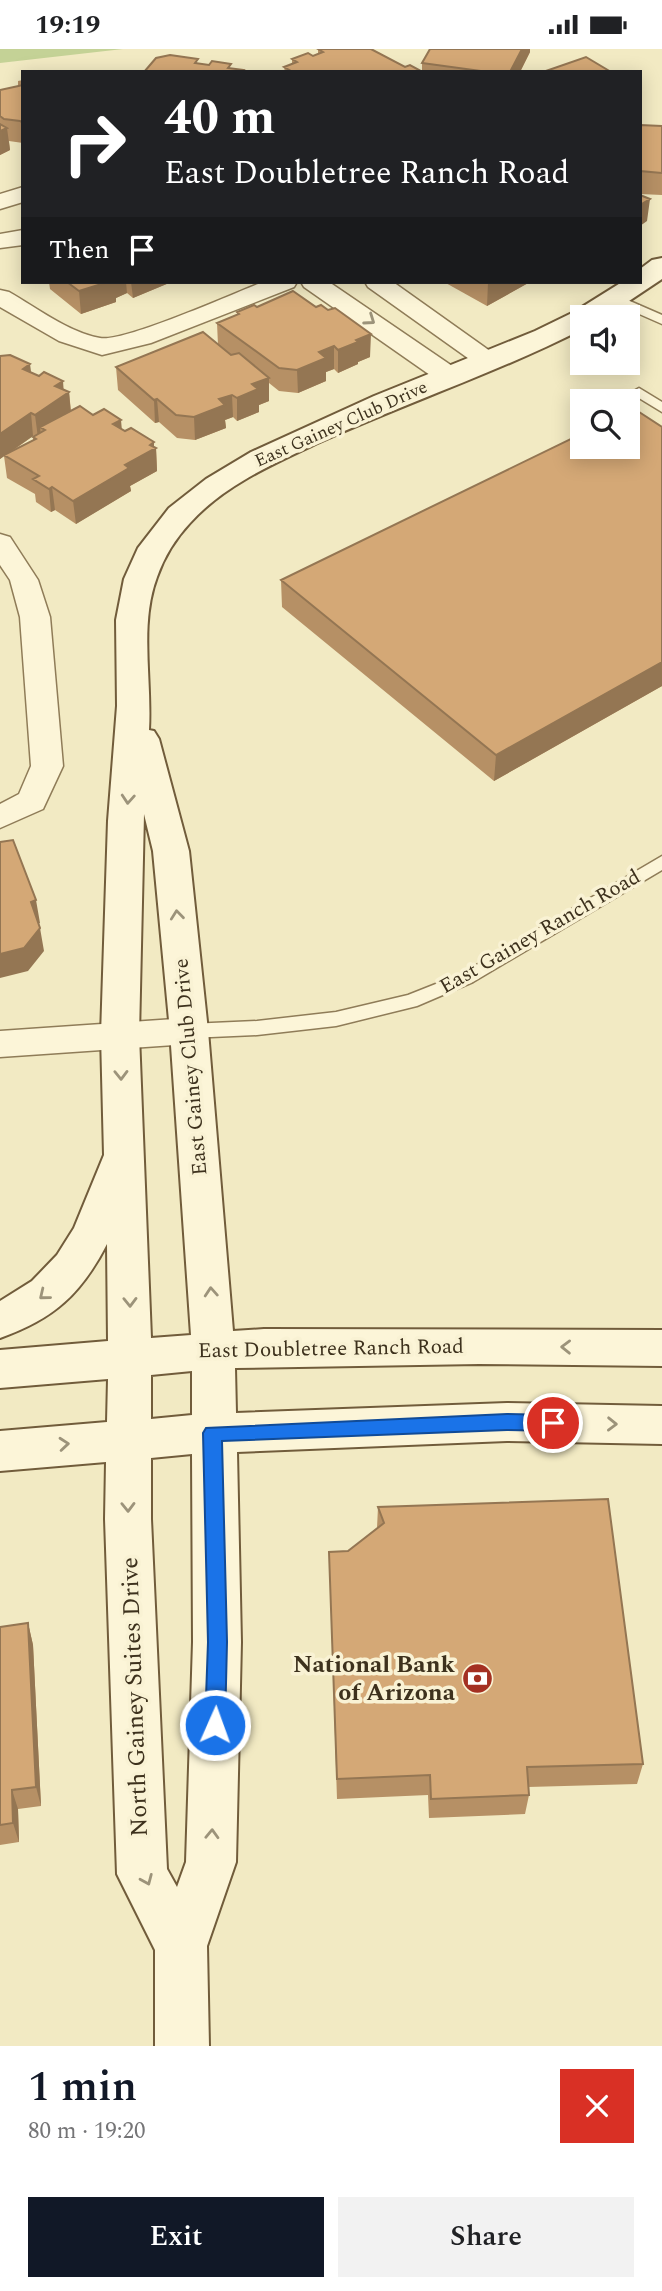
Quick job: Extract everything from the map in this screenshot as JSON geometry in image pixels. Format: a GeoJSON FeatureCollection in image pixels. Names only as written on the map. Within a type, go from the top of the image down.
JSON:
{"type":"FeatureCollection","features":[{"type":"Feature","properties":{"kind":"street"},"geometry":{"type":"LineString","coordinates":[[0,202],[21,195]]}},
{"type":"Feature","properties":{"kind":"street"},"geometry":{"type":"LineString","coordinates":[[0,241],[21,237]]}},
{"type":"Feature","properties":{"kind":"street","name":"East Gainey Club Drive"},"geometry":{"type":"LineString","coordinates":[[642,280],[662,266]]}},
{"type":"Feature","properties":{"kind":"street"},"geometry":{"type":"LineString","coordinates":[[0,297],[68,336],[102,347],[142,338],[280,284]]}},
{"type":"Feature","properties":{"kind":"street"},"geometry":{"type":"LineString","coordinates":[[316,284],[449,376]]}},
{"type":"Feature","properties":{"kind":"street"},"geometry":{"type":"LineString","coordinates":[[380,284],[488,361]]}},
{"type":"Feature","properties":{"kind":"street","name":"East Gainey Club Drive"},"geometry":{"type":"LineString","coordinates":[[605,305],[637,284]]}},
{"type":"Feature","properties":{"kind":"street","name":"East Gainey Club Drive"},"geometry":{"type":"LineString","coordinates":[[127,1439],[130,1356],[120,1035],[126,821],[134,706],[132,620],[140,579],[154,548],[180,515],[217,485],[262,458],[570,323]]}},
{"type":"Feature","properties":{"kind":"street"},"geometry":{"type":"LineString","coordinates":[[0,543],[24,580],[35,617],[47,766],[32,801],[0,817]]}},
{"type":"Feature","properties":{"kind":"street","name":"East Gainey Club Drive"},"geometry":{"type":"LineString","coordinates":[[134,706],[171,851],[211,1297],[213,1433]]}},
{"type":"Feature","properties":{"kind":"street","name":"East Gainey Ranch Road"},"geometry":{"type":"LineString","coordinates":[[0,1044],[189,1031]]}},
{"type":"Feature","properties":{"kind":"street"},"geometry":{"type":"LineString","coordinates":[[0,1320],[29,1307],[48,1293],[65,1275],[106,1202],[123,1152]]}},
{"type":"Feature","properties":{"kind":"street","name":"East Doubletree Ranch Road"},"geometry":{"type":"LineString","coordinates":[[0,1369],[213,1349],[479,1346],[662,1348]]}},
{"type":"Feature","properties":{"kind":"street"},"geometry":{"type":"LineString","coordinates":[[0,1451],[213,1433],[507,1422],[662,1425]]}},
{"type":"Feature","properties":{"kind":"street","name":"North Gainey Suites Drive"},"geometry":{"type":"LineString","coordinates":[[182,2046],[181,1947],[211,1862],[217,1642],[213,1433]]}},
{"type":"Feature","properties":{"kind":"street","name":"North Gainey Suites Drive"},"geometry":{"type":"LineString","coordinates":[[127,1439],[142,1874],[181,1947]]}},
{"type":"Feature","properties":{"kind":"lane"},"geometry":{"type":"LineString","coordinates":[[616,299],[662,320]]}},
{"type":"Feature","properties":{"kind":"lane"},"geometry":{"type":"LineString","coordinates":[[640,393],[662,408]]}},
{"type":"Feature","properties":{"kind":"lane","name":"East Gainey Ranch Road"},"geometry":{"type":"LineString","coordinates":[[189,1031],[336,1019],[411,1001],[467,978],[662,862]]}},
{"type":"Feature","properties":{"kind":"green space"},"geometry":{"type":"Polygon","coordinates":[[[0,49],[123,49],[0,63],[0,49]]]}},
{"type":"Feature","properties":{"kind":"building"},"geometry":{"type":"Polygon","coordinates":[[[318,49],[371,49],[405,67],[410,65],[419,70],[289,70],[284,67],[297,62],[292,59],[308,53],[313,56],[323,52],[318,49]]]}},
{"type":"Feature","properties":{"kind":"building"},"geometry":{"type":"Polygon","coordinates":[[[430,49],[522,49],[511,70],[473,70],[422,63],[430,49]]]}},
{"type":"Feature","properties":{"kind":"building"},"geometry":{"type":"Polygon","coordinates":[[[170,55],[198,59],[195,63],[209,65],[212,61],[231,64],[228,68],[244,70],[146,70],[156,58],[170,55]]]}},
{"type":"Feature","properties":{"kind":"building"},"geometry":{"type":"Polygon","coordinates":[[[586,57],[608,70],[549,70],[586,57]]]}},
{"type":"Feature","properties":{"kind":"building"},"geometry":{"type":"Polygon","coordinates":[[[21,85],[21,122],[0,116],[0,90],[21,85]]]}},
{"type":"Feature","properties":{"kind":"building"},"geometry":{"type":"Polygon","coordinates":[[[642,125],[662,126],[662,173],[642,171],[642,125]]]}},
{"type":"Feature","properties":{"kind":"building"},"geometry":{"type":"Polygon","coordinates":[[[642,196],[650,199],[642,204],[642,196]]]}},
{"type":"Feature","properties":{"kind":"building"},"geometry":{"type":"Polygon","coordinates":[[[70,284],[102,284],[79,291],[70,284]]]}},
{"type":"Feature","properties":{"kind":"building"},"geometry":{"type":"Polygon","coordinates":[[[293,291],[316,307],[321,305],[328,310],[335,308],[371,334],[338,350],[334,346],[319,352],[326,358],[297,370],[279,368],[217,323],[239,314],[237,312],[254,305],[257,307],[293,291]]]}},
{"type":"Feature","properties":{"kind":"building"},"geometry":{"type":"Polygon","coordinates":[[[203,332],[231,355],[239,353],[269,378],[252,384],[258,389],[237,398],[232,395],[219,399],[225,405],[194,417],[176,415],[116,367],[203,332]]]}},
{"type":"Feature","properties":{"kind":"building"},"geometry":{"type":"Polygon","coordinates":[[[10,355],[30,364],[23,369],[39,376],[44,372],[63,381],[55,386],[69,392],[0,434],[0,356],[10,355]]]}},
{"type":"Feature","properties":{"kind":"building"},"geometry":{"type":"Polygon","coordinates":[[[80,406],[93,415],[104,409],[121,420],[113,424],[125,431],[131,428],[154,442],[150,445],[156,448],[125,465],[129,468],[73,501],[52,487],[49,489],[33,479],[39,476],[4,455],[36,439],[33,437],[45,430],[40,427],[80,406]]]}},
{"type":"Feature","properties":{"kind":"building"},"geometry":{"type":"Polygon","coordinates":[[[640,413],[662,427],[662,662],[496,755],[281,580],[570,439],[570,459],[640,459],[640,413]]]}},
{"type":"Feature","properties":{"kind":"building"},"geometry":{"type":"Polygon","coordinates":[[[13,840],[36,900],[31,902],[40,928],[24,948],[0,954],[0,842],[13,840]]]}},
{"type":"Feature","properties":{"kind":"building","name":"National Bank of Arizona"},"geometry":{"type":"Polygon","coordinates":[[[608,1499],[643,1764],[527,1767],[529,1795],[431,1799],[430,1775],[337,1779],[329,1552],[348,1551],[384,1523],[378,1507],[608,1499]]]}},
{"type":"Feature","properties":{"kind":"building"},"geometry":{"type":"Polygon","coordinates":[[[28,1623],[36,1787],[12,1790],[13,1823],[0,1825],[0,1627],[28,1623]]]}},
{"type":"Feature","properties":{"kind":"place","name":"National Bank of Arizona"},"geometry":{"type":"Point","coordinates":[478,1679]}},
{"type":"Feature","properties":{"kind":"route"},"geometry":{"type":"LineString","coordinates":[[215,1725],[217,1642],[213,1433],[507,1422],[553,1423]]}}]}
